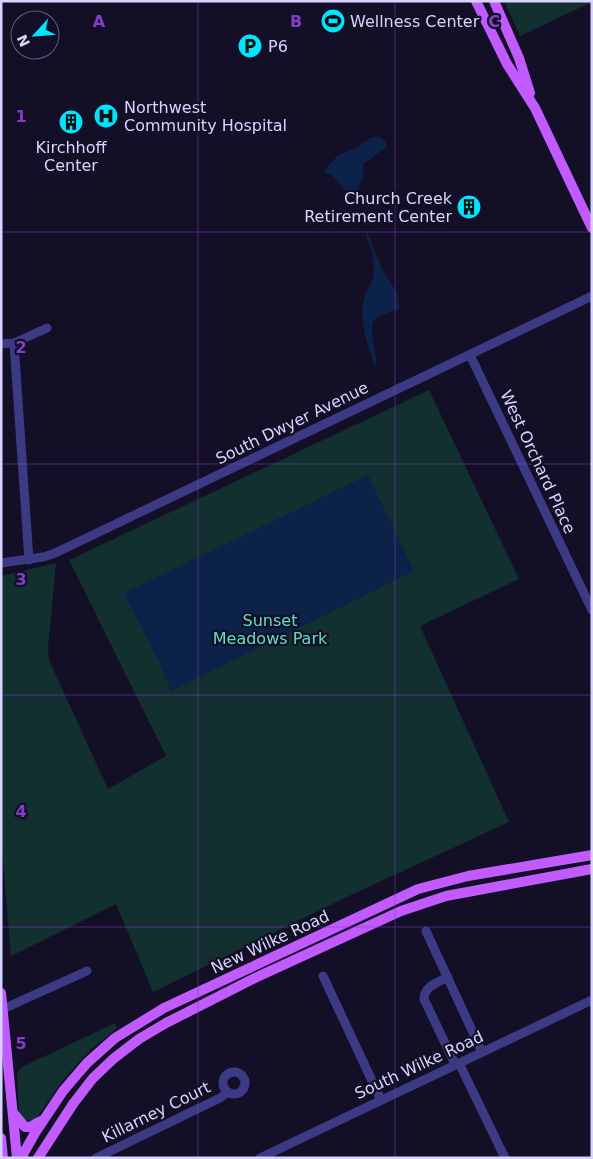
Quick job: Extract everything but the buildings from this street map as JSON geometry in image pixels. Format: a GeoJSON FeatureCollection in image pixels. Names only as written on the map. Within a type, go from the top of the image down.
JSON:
{"type":"FeatureCollection","features":[{"type":"Feature","properties":{"kind":"main road"},"geometry":{"type":"LineString","coordinates":[[476,1],[507,64],[535,108],[592,228]]}},
{"type":"Feature","properties":{"kind":"main road"},"geometry":{"type":"LineString","coordinates":[[494,1],[519,58],[535,108]]}},
{"type":"Feature","properties":{"kind":"main road","name":"New Wilke Road"},"geometry":{"type":"LineString","coordinates":[[21,1158],[63,1091],[87,1062],[115,1038],[164,1008],[418,889],[468,876],[592,855]]}},
{"type":"Feature","properties":{"kind":"main road","name":"New Wilke Road"},"geometry":{"type":"LineString","coordinates":[[38,1158],[73,1104],[93,1078],[113,1059],[139,1039],[166,1023],[258,977],[400,911],[446,896],[592,869]]}},
{"type":"Feature","properties":{"kind":"main road"},"geometry":{"type":"LineString","coordinates":[[1,993],[3,1039],[14,1114],[17,1158]]}},
{"type":"Feature","properties":{"kind":"main road"},"geometry":{"type":"LineString","coordinates":[[14,1114],[26,1127],[30,1127],[44,1119]]}},
{"type":"Feature","properties":{"kind":"main road"},"geometry":{"type":"LineString","coordinates":[[1,1138],[3,1158]]}},
{"type":"Feature","properties":{"kind":"street","name":"South Dwyer Avenue"},"geometry":{"type":"LineString","coordinates":[[1,563],[30,560],[53,554],[592,296]]}},
{"type":"Feature","properties":{"kind":"street"},"geometry":{"type":"LineString","coordinates":[[1,344],[14,343],[47,328]]}},
{"type":"Feature","properties":{"kind":"street"},"geometry":{"type":"LineString","coordinates":[[14,343],[30,560]]}},
{"type":"Feature","properties":{"kind":"street","name":"West Orchard Place"},"geometry":{"type":"LineString","coordinates":[[470,355],[592,610]]}},
{"type":"Feature","properties":{"kind":"street"},"geometry":{"type":"LineString","coordinates":[[426,931],[482,1052]]}},
{"type":"Feature","properties":{"kind":"street"},"geometry":{"type":"LineString","coordinates":[[3,1009],[87,971]]}},
{"type":"Feature","properties":{"kind":"street"},"geometry":{"type":"LineString","coordinates":[[323,976],[381,1100]]}},
{"type":"Feature","properties":{"kind":"street"},"geometry":{"type":"LineString","coordinates":[[448,978],[430,987],[424,994],[424,999],[505,1158]]}},
{"type":"Feature","properties":{"kind":"street","name":"South Wilke Road"},"geometry":{"type":"LineString","coordinates":[[260,1158],[592,1000]]}},
{"type":"Feature","properties":{"kind":"street","name":"Killarney Court"},"geometry":{"type":"LineString","coordinates":[[96,1158],[220,1098],[228,1092]]}},
{"type":"Feature","properties":{"kind":"green space"},"geometry":{"type":"Polygon","coordinates":[[[504,1],[592,1],[592,2],[520,36],[504,1]]]}},
{"type":"Feature","properties":{"kind":"green space","name":"Sunset Meadows Park"},"geometry":{"type":"Polygon","coordinates":[[[429,390],[519,579],[420,626],[509,822],[351,895],[153,992],[116,904],[11,956],[1,839],[1,576],[56,563],[48,648],[49,660],[108,789],[166,756],[69,560],[429,390]]]}},
{"type":"Feature","properties":{"kind":"green space"},"geometry":{"type":"Polygon","coordinates":[[[115,1023],[117,1028],[90,1050],[63,1080],[36,1119],[26,1121],[19,1114],[17,1072],[24,1066],[115,1023]]]}},
{"type":"Feature","properties":{"kind":"water"},"geometry":{"type":"Polygon","coordinates":[[[372,137],[380,137],[386,142],[387,147],[363,164],[363,179],[359,185],[357,202],[338,181],[324,172],[337,156],[355,148],[372,137]]]}},
{"type":"Feature","properties":{"kind":"water"},"geometry":{"type":"Polygon","coordinates":[[[366,228],[381,267],[397,293],[399,303],[399,309],[378,317],[372,323],[377,363],[375,367],[367,342],[362,315],[364,298],[374,275],[366,228]]]}},
{"type":"Feature","properties":{"kind":"water"},"geometry":{"type":"Polygon","coordinates":[[[368,475],[414,571],[171,691],[161,666],[124,593],[368,475]]]}},
{"type":"Feature","properties":{"kind":"place","name":"Wellness Center"},"geometry":{"type":"Point","coordinates":[333,21]}},
{"type":"Feature","properties":{"kind":"place","name":"P6"},"geometry":{"type":"Point","coordinates":[250,46]}},
{"type":"Feature","properties":{"kind":"place","name":"Northwest Community Hospital"},"geometry":{"type":"Point","coordinates":[106,116]}},
{"type":"Feature","properties":{"kind":"place","name":"Kirchhoff Center"},"geometry":{"type":"Point","coordinates":[71,122]}},
{"type":"Feature","properties":{"kind":"place","name":"Church Creek Retirement Center"},"geometry":{"type":"Point","coordinates":[469,207]}}]}
